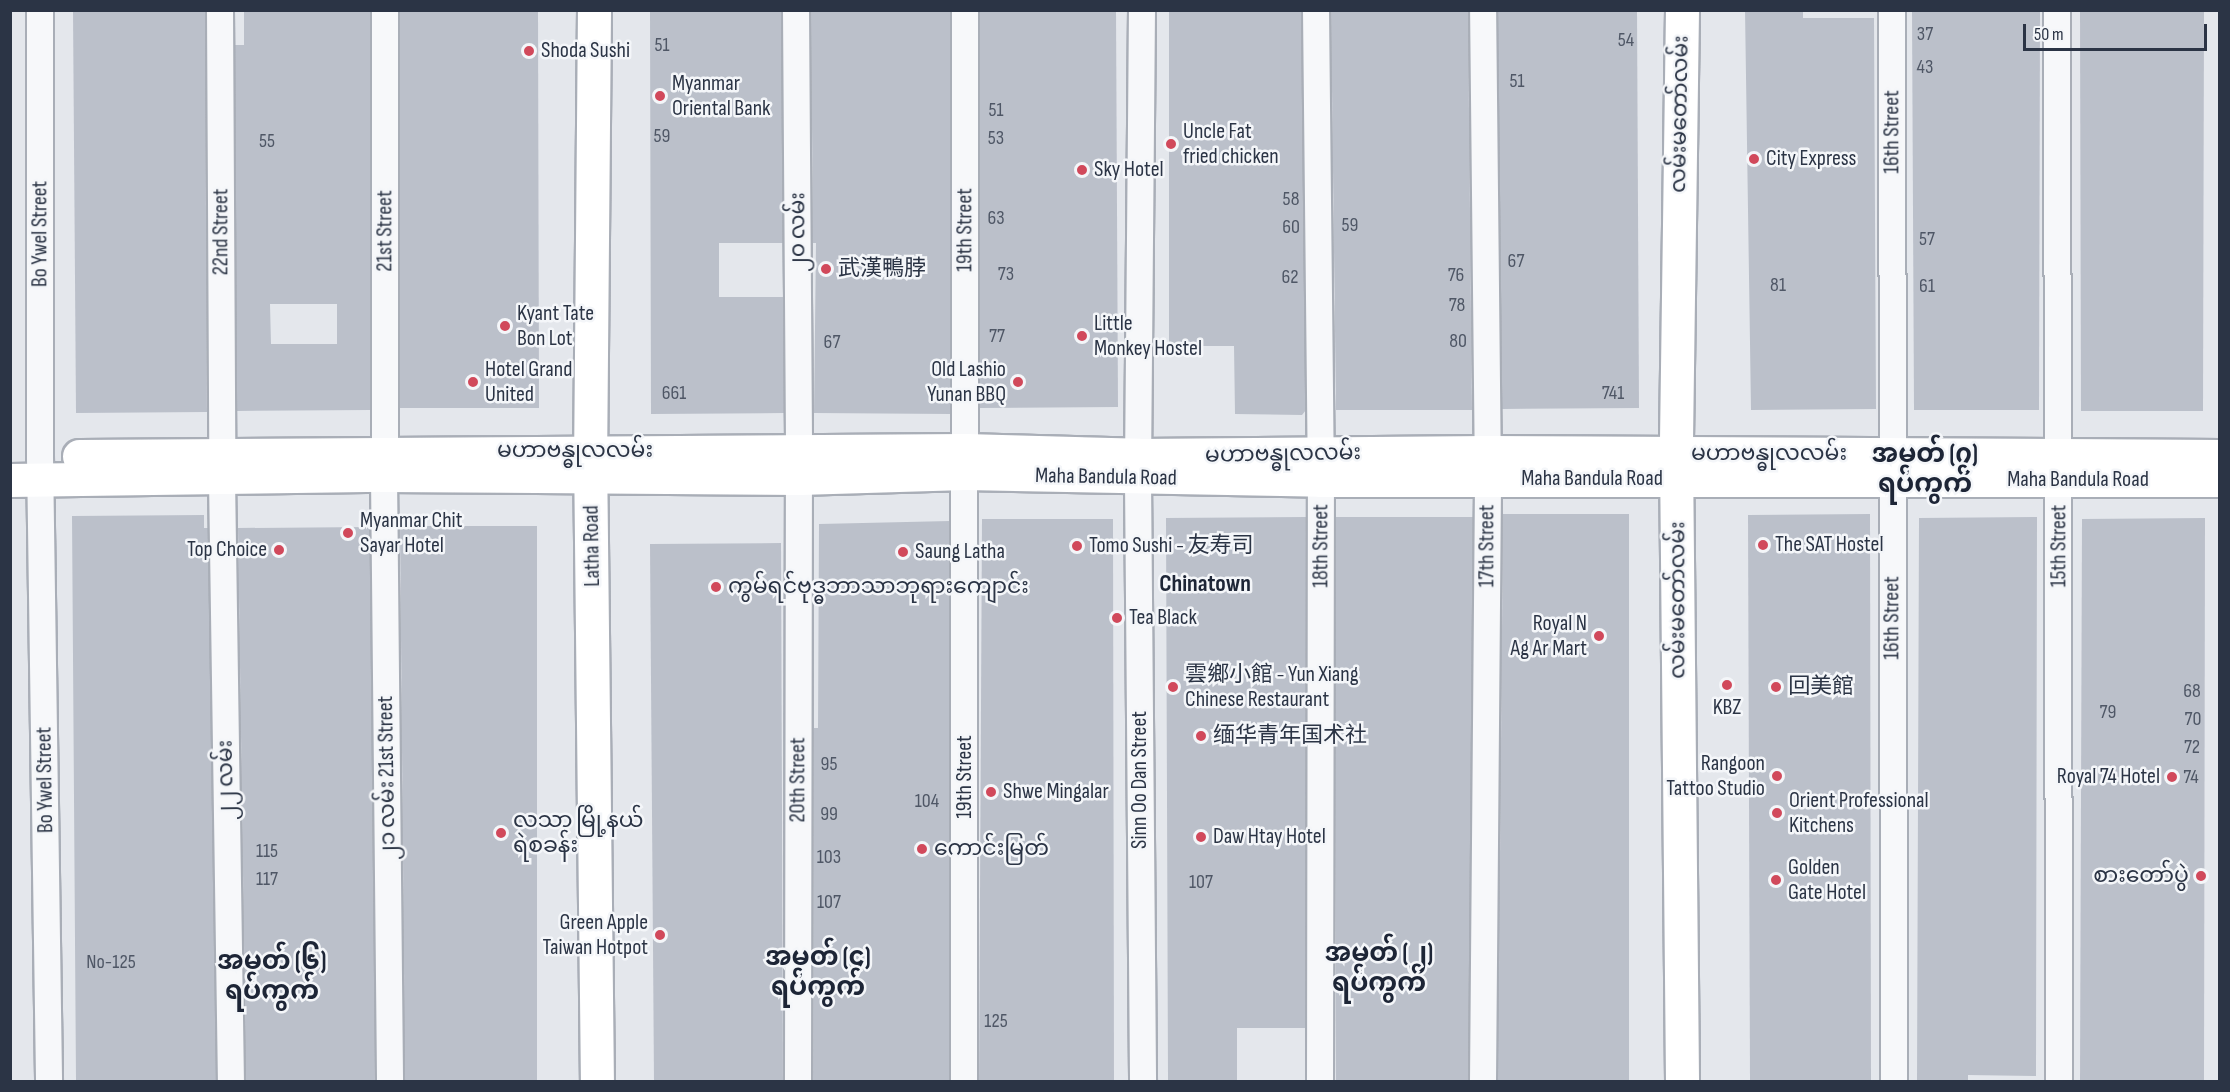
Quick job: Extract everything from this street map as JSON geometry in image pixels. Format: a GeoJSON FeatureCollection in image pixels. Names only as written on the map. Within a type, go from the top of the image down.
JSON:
{"type":"FeatureCollection","features":[{"type":"Feature","properties":{"kind":"main road","name":"Latha Road"},"geometry":{"type":"LineString","coordinates":[[594,10],[591,464],[597,1082]]}},
{"type":"Feature","properties":{"kind":"main road","name":"လမ်းမတော်လမ်း"},"geometry":{"type":"LineString","coordinates":[[1682,10],[1677,467],[1682,1082]]}},
{"type":"Feature","properties":{"kind":"main road","name":"မဟာဗန္ဓုလလမ်း"},"geometry":{"type":"LineString","coordinates":[[1139,467],[2059,467],[2220,456]]}},
{"type":"Feature","properties":{"kind":"main road","name":"မဟာဗန္ဓုလလမ်း"},"geometry":{"type":"LineString","coordinates":[[25,468],[384,464],[799,465],[965,461]]}},
{"type":"Feature","properties":{"kind":"main road","name":"Maha Bandula Road"},"geometry":{"type":"LineString","coordinates":[[965,461],[1139,467]]}},
{"type":"Feature","properties":{"kind":"main road","name":"Maha Bandula Road"},"geometry":{"type":"LineString","coordinates":[[2059,467],[2220,480]]}},
{"type":"Feature","properties":{"kind":"street","name":"Bo Ywel Street"},"geometry":{"type":"LineString","coordinates":[[40,10],[25,468],[49,1082]]}},
{"type":"Feature","properties":{"kind":"street","name":"22nd Street"},"geometry":{"type":"LineString","coordinates":[[219,10],[222,466]]}},
{"type":"Feature","properties":{"kind":"street","name":"21st Street"},"geometry":{"type":"LineString","coordinates":[[384,464],[385,10]]}},
{"type":"Feature","properties":{"kind":"street","name":"၂၀ လမ်း"},"geometry":{"type":"LineString","coordinates":[[796,10],[799,465]]}},
{"type":"Feature","properties":{"kind":"street","name":"19th Street"},"geometry":{"type":"LineString","coordinates":[[964,1082],[965,10]]}},
{"type":"Feature","properties":{"kind":"street","name":"Sinn Oo Dan Street"},"geometry":{"type":"LineString","coordinates":[[1142,10],[1139,467],[1143,1082]]}},
{"type":"Feature","properties":{"kind":"street","name":"18th Street"},"geometry":{"type":"LineString","coordinates":[[1316,10],[1321,467],[1320,1082]]}},
{"type":"Feature","properties":{"kind":"street","name":"17th Street"},"geometry":{"type":"LineString","coordinates":[[1483,10],[1488,466],[1483,1082]]}},
{"type":"Feature","properties":{"kind":"street","name":"16th Street"},"geometry":{"type":"LineString","coordinates":[[1892,10],[1891,467],[1894,1082]]}},
{"type":"Feature","properties":{"kind":"street","name":"15th Street"},"geometry":{"type":"LineString","coordinates":[[2056,10],[2059,1082]]}},
{"type":"Feature","properties":{"kind":"street","name":"၂၁ လမ်း 21st Street"},"geometry":{"type":"LineString","coordinates":[[384,464],[390,1082]]}},
{"type":"Feature","properties":{"kind":"street","name":"20th Street"},"geometry":{"type":"LineString","coordinates":[[798,1082],[799,465]]}},
{"type":"Feature","properties":{"kind":"street","name":"၂၂ လမ်း"},"geometry":{"type":"LineString","coordinates":[[222,466],[231,1082]]}},
{"type":"Feature","properties":{"kind":"building"},"geometry":{"type":"Polygon","coordinates":[[[73,10],[205,10],[207,412],[76,413],[73,10]]]}},
{"type":"Feature","properties":{"kind":"building"},"geometry":{"type":"Polygon","coordinates":[[[244,10],[370,10],[370,410],[237,411],[235,45],[244,45],[244,10]],[[270,304],[271,344],[337,344],[337,304],[270,304]]]}},
{"type":"Feature","properties":{"kind":"building"},"geometry":{"type":"Polygon","coordinates":[[[400,10],[538,10],[539,408],[400,408],[400,10]]]}},
{"type":"Feature","properties":{"kind":"building"},"geometry":{"type":"Polygon","coordinates":[[[650,10],[781,10],[783,243],[719,243],[719,297],[783,297],[784,413],[651,414],[650,10]]]}},
{"type":"Feature","properties":{"kind":"building"},"geometry":{"type":"Polygon","coordinates":[[[811,10],[950,10],[950,414],[814,413],[816,243],[813,243],[811,10]]]}},
{"type":"Feature","properties":{"kind":"building"},"geometry":{"type":"Polygon","coordinates":[[[980,10],[1116,10],[1118,407],[980,408],[980,10]]]}},
{"type":"Feature","properties":{"kind":"building"},"geometry":{"type":"Polygon","coordinates":[[[1169,10],[1301,10],[1306,410],[1302,415],[1235,414],[1234,346],[1169,346],[1169,10]]]}},
{"type":"Feature","properties":{"kind":"building"},"geometry":{"type":"Polygon","coordinates":[[[1331,10],[1468,10],[1472,410],[1336,410],[1331,10]]]}},
{"type":"Feature","properties":{"kind":"building"},"geometry":{"type":"Polygon","coordinates":[[[1498,10],[1637,10],[1639,408],[1502,409],[1498,10]]]}},
{"type":"Feature","properties":{"kind":"building"},"geometry":{"type":"Polygon","coordinates":[[[1745,10],[1803,10],[1803,18],[1874,18],[1876,409],[1751,410],[1745,10]]]}},
{"type":"Feature","properties":{"kind":"building"},"geometry":{"type":"Polygon","coordinates":[[[1912,10],[2040,10],[2039,410],[1914,410],[1912,10]]]}},
{"type":"Feature","properties":{"kind":"building"},"geometry":{"type":"Polygon","coordinates":[[[2080,10],[2204,10],[2203,411],[2081,411],[2080,10]]]}},
{"type":"Feature","properties":{"kind":"building"},"geometry":{"type":"Polygon","coordinates":[[[1503,514],[1629,514],[1629,1082],[1498,1082],[1503,514]]]}},
{"type":"Feature","properties":{"kind":"building"},"geometry":{"type":"Polygon","coordinates":[[[1870,514],[1871,1082],[1750,1082],[1748,515],[1870,514]]]}},
{"type":"Feature","properties":{"kind":"building"},"geometry":{"type":"Polygon","coordinates":[[[204,515],[204,528],[208,528],[216,1082],[76,1082],[72,516],[204,515]]]}},
{"type":"Feature","properties":{"kind":"building"},"geometry":{"type":"Polygon","coordinates":[[[1306,517],[1305,1028],[1237,1028],[1237,1082],[1168,1082],[1166,518],[1306,517]]]}},
{"type":"Feature","properties":{"kind":"building"},"geometry":{"type":"Polygon","coordinates":[[[1336,517],[1473,517],[1468,1082],[1336,1082],[1336,517]]]}},
{"type":"Feature","properties":{"kind":"building"},"geometry":{"type":"Polygon","coordinates":[[[2037,517],[2036,1076],[1968,1075],[1968,1082],[1917,1082],[1919,518],[2037,517]]]}},
{"type":"Feature","properties":{"kind":"building"},"geometry":{"type":"Polygon","coordinates":[[[2205,518],[2204,1082],[2080,1082],[2082,519],[2205,518]]]}},
{"type":"Feature","properties":{"kind":"building"},"geometry":{"type":"Polygon","coordinates":[[[982,519],[1113,519],[1114,1082],[979,1082],[982,519]]]}},
{"type":"Feature","properties":{"kind":"building"},"geometry":{"type":"Polygon","coordinates":[[[950,521],[949,1082],[813,1082],[814,728],[818,728],[819,524],[950,521]]]}},
{"type":"Feature","properties":{"kind":"building"},"geometry":{"type":"Polygon","coordinates":[[[400,526],[537,526],[537,1082],[405,1082],[400,526]]]}},
{"type":"Feature","properties":{"kind":"building"},"geometry":{"type":"Polygon","coordinates":[[[370,527],[375,1082],[246,1082],[238,528],[370,527]]]}},
{"type":"Feature","properties":{"kind":"building"},"geometry":{"type":"Polygon","coordinates":[[[781,543],[783,1082],[654,1082],[650,544],[781,543]]]}},
{"type":"Feature","properties":{"kind":"place","name":"Shoda Sushi"},"geometry":{"type":"Point","coordinates":[529,51]}},
{"type":"Feature","properties":{"kind":"place","name":"Myanmar Oriental Bank"},"geometry":{"type":"Point","coordinates":[660,96]}},
{"type":"Feature","properties":{"kind":"place","name":"Uncle Fat fried chicken"},"geometry":{"type":"Point","coordinates":[1171,144]}},
{"type":"Feature","properties":{"kind":"place","name":"City Express"},"geometry":{"type":"Point","coordinates":[1754,159]}},
{"type":"Feature","properties":{"kind":"place","name":"Sky Hotel"},"geometry":{"type":"Point","coordinates":[1082,170]}},
{"type":"Feature","properties":{"kind":"place","name":"武漢鴨脖"},"geometry":{"type":"Point","coordinates":[826,269]}},
{"type":"Feature","properties":{"kind":"place","name":"Kyant Tate Bon Lot"},"geometry":{"type":"Point","coordinates":[505,326]}},
{"type":"Feature","properties":{"kind":"place","name":"Little Monkey Hostel"},"geometry":{"type":"Point","coordinates":[1082,336]}},
{"type":"Feature","properties":{"kind":"place","name":"Hotel Grand United"},"geometry":{"type":"Point","coordinates":[473,382]}},
{"type":"Feature","properties":{"kind":"place","name":"Old Lashio Yunan BBQ"},"geometry":{"type":"Point","coordinates":[1018,382]}},
{"type":"Feature","properties":{"kind":"place","name":"Myanmar Chit Sayar Hotel"},"geometry":{"type":"Point","coordinates":[348,533]}},
{"type":"Feature","properties":{"kind":"place","name":"The SAT Hostel"},"geometry":{"type":"Point","coordinates":[1763,545]}},
{"type":"Feature","properties":{"kind":"place","name":"Tomo Sushi - 友寿司"},"geometry":{"type":"Point","coordinates":[1077,546]}},
{"type":"Feature","properties":{"kind":"place","name":"Top Choice"},"geometry":{"type":"Point","coordinates":[279,550]}},
{"type":"Feature","properties":{"kind":"place","name":"Saung Latha"},"geometry":{"type":"Point","coordinates":[903,552]}},
{"type":"Feature","properties":{"kind":"place","name":"ကွမ်ရင်ဗုဒ္ဓဘာသာဘုရားကျောင်း"},"geometry":{"type":"Point","coordinates":[716,587]}},
{"type":"Feature","properties":{"kind":"place","name":"Tea Black"},"geometry":{"type":"Point","coordinates":[1117,618]}},
{"type":"Feature","properties":{"kind":"place","name":"Royal N Ag Ar Mart"},"geometry":{"type":"Point","coordinates":[1599,636]}},
{"type":"Feature","properties":{"kind":"place","name":"KBZ"},"geometry":{"type":"Point","coordinates":[1727,685]}},
{"type":"Feature","properties":{"kind":"place","name":"雲鄉小館 - Yun Xiang Chinese Restaurant"},"geometry":{"type":"Point","coordinates":[1173,687]}},
{"type":"Feature","properties":{"kind":"place","name":"回美館"},"geometry":{"type":"Point","coordinates":[1776,687]}},
{"type":"Feature","properties":{"kind":"place","name":"缅华青年国术社"},"geometry":{"type":"Point","coordinates":[1201,736]}},
{"type":"Feature","properties":{"kind":"place","name":"Rangoon Tattoo Studio"},"geometry":{"type":"Point","coordinates":[1777,776]}},
{"type":"Feature","properties":{"kind":"place","name":"Royal 74 Hotel"},"geometry":{"type":"Point","coordinates":[2172,777]}},
{"type":"Feature","properties":{"kind":"place","name":"Shwe Mingalar"},"geometry":{"type":"Point","coordinates":[991,792]}},
{"type":"Feature","properties":{"kind":"place","name":"Orient Professional Kitchens"},"geometry":{"type":"Point","coordinates":[1777,813]}},
{"type":"Feature","properties":{"kind":"place","name":"လသာ မြို့နယ် ရဲစခန်း"},"geometry":{"type":"Point","coordinates":[501,833]}},
{"type":"Feature","properties":{"kind":"place","name":"Daw Htay Hotel"},"geometry":{"type":"Point","coordinates":[1201,837]}},
{"type":"Feature","properties":{"kind":"place","name":"ကောင်းမြတ်"},"geometry":{"type":"Point","coordinates":[922,849]}},
{"type":"Feature","properties":{"kind":"place","name":"စားတော်ပွဲ"},"geometry":{"type":"Point","coordinates":[2201,876]}},
{"type":"Feature","properties":{"kind":"place","name":"Golden Gate Hotel"},"geometry":{"type":"Point","coordinates":[1776,880]}},
{"type":"Feature","properties":{"kind":"place","name":"Green Apple Taiwan Hotpot"},"geometry":{"type":"Point","coordinates":[660,935]}},
{"type":"Feature","properties":{"kind":"district","name":"အမှတ် (၇) ရပ်ကွက်"},"geometry":{"type":"Point","coordinates":[1925,470]}},
{"type":"Feature","properties":{"kind":"district","name":"Chinatown"},"geometry":{"type":"Point","coordinates":[1205,584]}},
{"type":"Feature","properties":{"kind":"district","name":"အမှတ် (၂) ရပ်ကွက်"},"geometry":{"type":"Point","coordinates":[1379,969]}},
{"type":"Feature","properties":{"kind":"district","name":"အမှတ် (၄) ရပ်ကွက်"},"geometry":{"type":"Point","coordinates":[818,973]}},
{"type":"Feature","properties":{"kind":"district","name":"အမှတ် (၆) ရပ်ကွက်"},"geometry":{"type":"Point","coordinates":[272,977]}}]}
